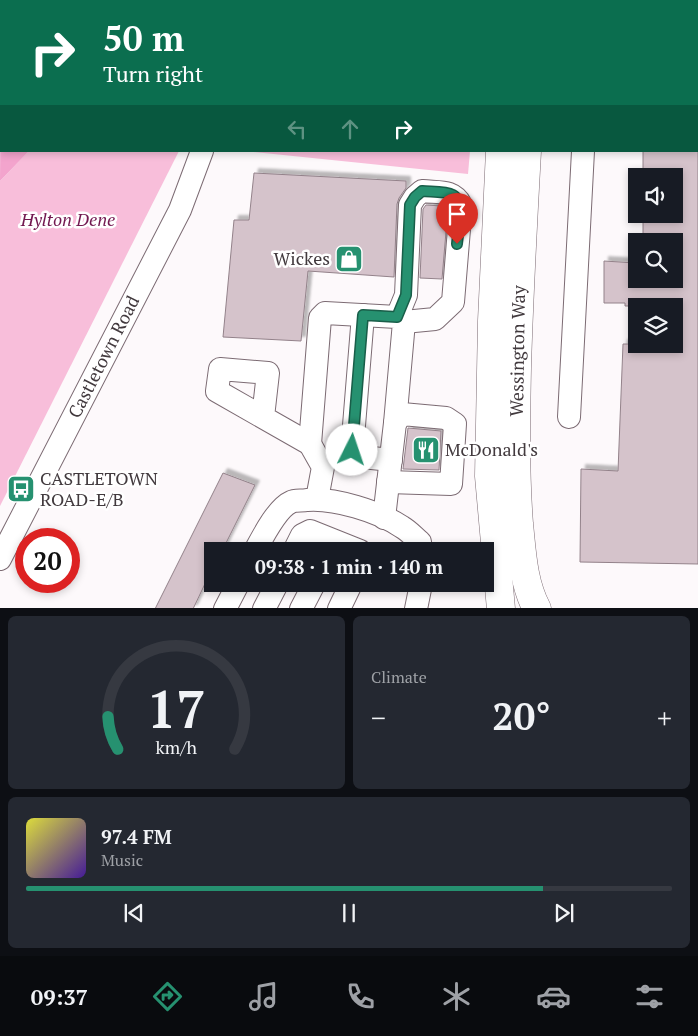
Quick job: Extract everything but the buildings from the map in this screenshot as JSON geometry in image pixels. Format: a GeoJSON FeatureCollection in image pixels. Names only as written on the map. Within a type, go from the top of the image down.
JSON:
{"type":"FeatureCollection","features":[{"type":"Feature","properties":{"kind":"highway","name":"Wessington Way"},"geometry":{"type":"LineString","coordinates":[[500,152],[492,321],[489,476],[501,608]]}},
{"type":"Feature","properties":{"kind":"highway","name":"Wessington Way"},"geometry":{"type":"LineString","coordinates":[[527,152],[520,272],[516,490],[523,567],[533,601],[537,608]]}},
{"type":"Feature","properties":{"kind":"street","name":"Castletown Road"},"geometry":{"type":"LineString","coordinates":[[0,559],[180,210],[202,152]]}},
{"type":"Feature","properties":{"kind":"street"},"geometry":{"type":"LineString","coordinates":[[569,418],[583,152]]}},
{"type":"Feature","properties":{"kind":"street"},"geometry":{"type":"LineString","coordinates":[[310,444],[320,318],[325,313],[400,319],[435,319],[452,302],[461,205],[452,194],[422,191],[410,205],[406,295],[400,319],[395,423],[384,518]]}},
{"type":"Feature","properties":{"kind":"street"},"geometry":{"type":"LineString","coordinates":[[363,315],[352,450],[390,471],[451,484],[455,424],[446,418],[402,414],[395,423]]}},
{"type":"Feature","properties":{"kind":"street"},"geometry":{"type":"LineString","coordinates":[[263,417],[310,444],[323,467],[317,499]]}},
{"type":"Feature","properties":{"kind":"street"},"geometry":{"type":"LineString","coordinates":[[260,542],[277,515],[291,502],[317,499],[344,502],[384,518],[402,527],[420,542]]}},
{"type":"Feature","properties":{"kind":"street"},"geometry":{"type":"LineString","coordinates":[[298,542],[302,535],[310,531],[327,542]]}},
{"type":"Feature","properties":{"kind":"street"},"geometry":{"type":"LineString","coordinates":[[225,608],[234,592]]}},
{"type":"Feature","properties":{"kind":"street"},"geometry":{"type":"LineString","coordinates":[[264,608],[273,592]]}},
{"type":"Feature","properties":{"kind":"street"},"geometry":{"type":"LineString","coordinates":[[301,608],[310,592]]}},
{"type":"Feature","properties":{"kind":"street"},"geometry":{"type":"LineString","coordinates":[[339,608],[347,592]]}},
{"type":"Feature","properties":{"kind":"street"},"geometry":{"type":"LineString","coordinates":[[416,608],[419,592]]}},
{"type":"Feature","properties":{"kind":"green space","name":"Hylton Dene"},"geometry":{"type":"Polygon","coordinates":[[[28,152],[178,152],[0,506],[0,181],[28,152]]]}},
{"type":"Feature","properties":{"kind":"green space"},"geometry":{"type":"Polygon","coordinates":[[[253,152],[470,152],[468,174],[253,152]]]}},
{"type":"Feature","properties":{"kind":"shaded area"},"geometry":{"type":"Polygon","coordinates":[[[0,152],[28,152],[0,181],[0,152]]]}},
{"type":"Feature","properties":{"kind":"place","name":"Wickes"},"geometry":{"type":"Point","coordinates":[349,259]}},
{"type":"Feature","properties":{"kind":"place","name":"McDonald's"},"geometry":{"type":"Point","coordinates":[426,450]}},
{"type":"Feature","properties":{"kind":"place","name":"CASTLETOWN ROAD-E/B"},"geometry":{"type":"Point","coordinates":[21,489]}},
{"type":"Feature","properties":{"kind":"route"},"geometry":{"type":"LineString","coordinates":[[352,450],[363,315],[397,317],[406,295],[410,205],[422,191],[452,194],[457,198],[461,205],[457,244]]}}]}
